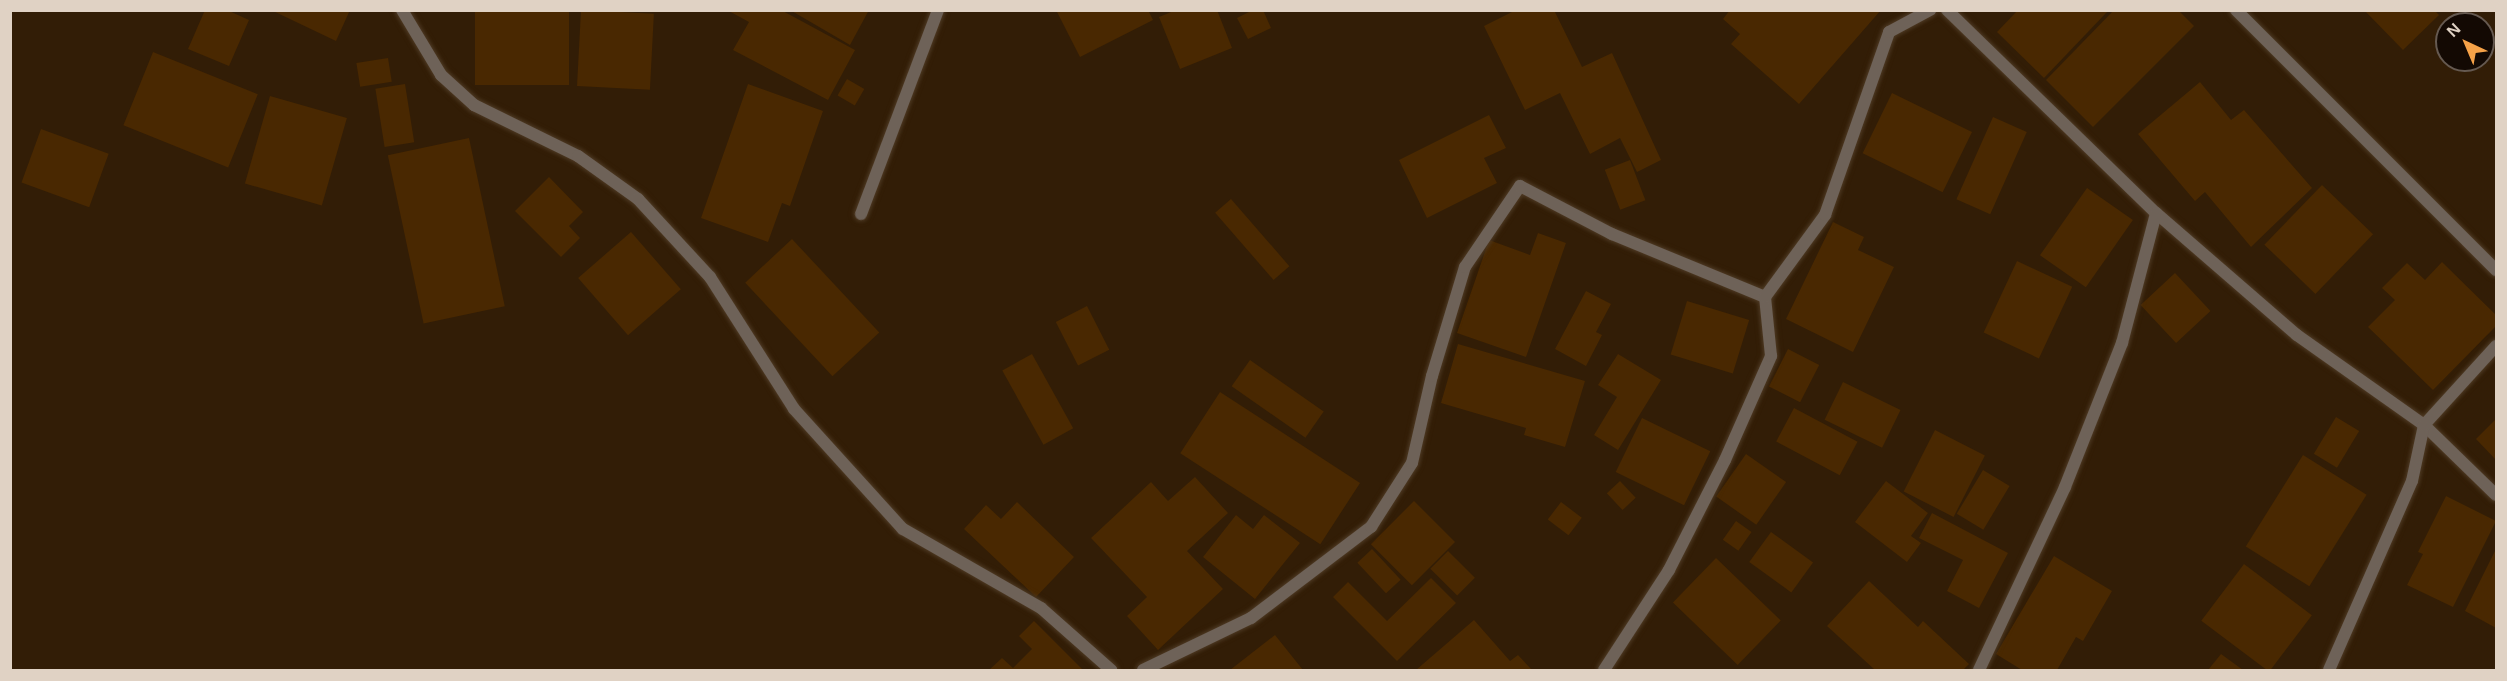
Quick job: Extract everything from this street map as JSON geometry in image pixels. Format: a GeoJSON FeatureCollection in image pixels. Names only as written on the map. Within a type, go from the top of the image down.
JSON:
{"type":"FeatureCollection","features":[{"type":"Feature","properties":{"kind":"street"},"geometry":{"type":"LineString","coordinates":[[402,10],[441,75],[474,105],[578,156],[638,199],[710,277],[794,409],[903,529],[1041,608],[1111,670]]}},
{"type":"Feature","properties":{"kind":"street"},"geometry":{"type":"LineString","coordinates":[[861,214],[938,10]]}},
{"type":"Feature","properties":{"kind":"street"},"geometry":{"type":"LineString","coordinates":[[1604,670],[1670,570],[1771,356],[1765,297],[1825,215],[1889,32],[1930,10]]}},
{"type":"Feature","properties":{"kind":"street"},"geometry":{"type":"LineString","coordinates":[[1947,10],[2156,213],[2296,335],[2424,425],[2496,495]]}},
{"type":"Feature","properties":{"kind":"street"},"geometry":{"type":"LineString","coordinates":[[2236,10],[2496,270]]}},
{"type":"Feature","properties":{"kind":"street"},"geometry":{"type":"LineString","coordinates":[[1143,670],[1251,618],[1371,527],[1412,463],[1432,376],[1465,267],[1520,186],[1612,234],[1765,297]]}},
{"type":"Feature","properties":{"kind":"street"},"geometry":{"type":"LineString","coordinates":[[1979,670],[2065,487],[2122,343],[2156,213]]}},
{"type":"Feature","properties":{"kind":"street"},"geometry":{"type":"LineString","coordinates":[[2329,670],[2412,481],[2424,425],[2496,346]]}},
{"type":"Feature","properties":{"kind":"building"},"geometry":{"type":"Polygon","coordinates":[[[205,10],[227,10],[249,20],[229,66],[188,49],[205,10]]]}},
{"type":"Feature","properties":{"kind":"building"},"geometry":{"type":"Polygon","coordinates":[[[271,10],[350,10],[336,41],[271,10]]]}},
{"type":"Feature","properties":{"kind":"building"},"geometry":{"type":"Polygon","coordinates":[[[475,10],[569,10],[569,85],[475,85],[475,10]]]}},
{"type":"Feature","properties":{"kind":"building"},"geometry":{"type":"Polygon","coordinates":[[[581,10],[654,14],[650,90],[577,86],[581,10]]]}},
{"type":"Feature","properties":{"kind":"building"},"geometry":{"type":"Polygon","coordinates":[[[727,10],[781,10],[855,50],[828,100],[733,50],[749,22],[727,10]]]}},
{"type":"Feature","properties":{"kind":"building"},"geometry":{"type":"Polygon","coordinates":[[[790,10],[869,10],[850,45],[790,10]]]}},
{"type":"Feature","properties":{"kind":"building"},"geometry":{"type":"Polygon","coordinates":[[[1056,10],[1148,10],[1153,20],[1080,57],[1056,10]]]}},
{"type":"Feature","properties":{"kind":"building"},"geometry":{"type":"Polygon","coordinates":[[[1176,10],[1217,10],[1232,48],[1180,69],[1159,17],[1176,10]]]}},
{"type":"Feature","properties":{"kind":"building"},"geometry":{"type":"Polygon","coordinates":[[[1253,10],[1263,10],[1271,28],[1248,39],[1237,18],[1253,10]]]}},
{"type":"Feature","properties":{"kind":"building"},"geometry":{"type":"Polygon","coordinates":[[[1516,10],[1554,10],[1582,67],[1612,53],[1661,160],[1637,172],[1620,138],[1590,154],[1560,93],[1525,110],[1484,26],[1516,10]]]}},
{"type":"Feature","properties":{"kind":"building"},"geometry":{"type":"Polygon","coordinates":[[[1730,10],[1881,10],[1799,104],[1731,44],[1740,34],[1723,19],[1730,10]]]}},
{"type":"Feature","properties":{"kind":"building"},"geometry":{"type":"Polygon","coordinates":[[[2018,10],[2106,10],[2107,12],[2044,78],[1997,32],[2018,10]]]}},
{"type":"Feature","properties":{"kind":"building"},"geometry":{"type":"Polygon","coordinates":[[[2114,10],[2178,10],[2194,26],[2093,127],[2046,80],[2114,10]]]}},
{"type":"Feature","properties":{"kind":"building"},"geometry":{"type":"Polygon","coordinates":[[[2364,10],[2434,10],[2436,12],[2435,19],[2403,50],[2364,10]]]}},
{"type":"Feature","properties":{"kind":"building"},"geometry":{"type":"Polygon","coordinates":[[[153,52],[258,94],[228,168],[123,125],[153,52]]]}},
{"type":"Feature","properties":{"kind":"building"},"geometry":{"type":"Polygon","coordinates":[[[388,58],[392,82],[360,87],[356,63],[388,58]]]}},
{"type":"Feature","properties":{"kind":"building"},"geometry":{"type":"Polygon","coordinates":[[[847,79],[864,89],[855,105],[838,95],[847,79]]]}},
{"type":"Feature","properties":{"kind":"building"},"geometry":{"type":"Polygon","coordinates":[[[2200,82],[2231,120],[2244,110],[2312,188],[2251,247],[2205,192],[2195,201],[2138,134],[2200,82]]]}},
{"type":"Feature","properties":{"kind":"building"},"geometry":{"type":"Polygon","coordinates":[[[405,84],[414,142],[385,147],[375,89],[405,84]]]}},
{"type":"Feature","properties":{"kind":"building"},"geometry":{"type":"Polygon","coordinates":[[[748,84],[823,111],[790,206],[782,203],[768,242],[701,218],[748,84]]]}},
{"type":"Feature","properties":{"kind":"building"},"geometry":{"type":"Polygon","coordinates":[[[1892,93],[1972,132],[1943,192],[1863,153],[1892,93]]]}},
{"type":"Feature","properties":{"kind":"building"},"geometry":{"type":"Polygon","coordinates":[[[270,96],[347,118],[322,206],[245,183],[270,96]]]}},
{"type":"Feature","properties":{"kind":"building"},"geometry":{"type":"Polygon","coordinates":[[[1489,115],[1506,148],[1484,158],[1497,183],[1427,218],[1399,160],[1489,115]]]}},
{"type":"Feature","properties":{"kind":"building"},"geometry":{"type":"Polygon","coordinates":[[[1993,117],[2027,132],[1990,214],[1956,199],[1993,117]]]}},
{"type":"Feature","properties":{"kind":"building"},"geometry":{"type":"Polygon","coordinates":[[[41,129],[109,154],[89,207],[22,183],[41,129]]]}},
{"type":"Feature","properties":{"kind":"building"},"geometry":{"type":"Polygon","coordinates":[[[469,138],[505,306],[424,323],[388,155],[469,138]]]}},
{"type":"Feature","properties":{"kind":"building"},"geometry":{"type":"Polygon","coordinates":[[[1630,160],[1645,200],[1620,210],[1605,170],[1630,160]]]}},
{"type":"Feature","properties":{"kind":"building"},"geometry":{"type":"Polygon","coordinates":[[[549,177],[583,212],[569,226],[580,238],[561,257],[515,211],[549,177]]]}},
{"type":"Feature","properties":{"kind":"building"},"geometry":{"type":"Polygon","coordinates":[[[2322,185],[2373,234],[2315,294],[2264,245],[2322,185]]]}},
{"type":"Feature","properties":{"kind":"building"},"geometry":{"type":"Polygon","coordinates":[[[2087,188],[2133,220],[2086,287],[2040,255],[2087,188]]]}},
{"type":"Feature","properties":{"kind":"building"},"geometry":{"type":"Polygon","coordinates":[[[1231,199],[1289,266],[1274,280],[1215,213],[1231,199]]]}},
{"type":"Feature","properties":{"kind":"building"},"geometry":{"type":"Polygon","coordinates":[[[1833,222],[1864,237],[1858,250],[1894,267],[1853,352],[1786,319],[1833,222]]]}},
{"type":"Feature","properties":{"kind":"building"},"geometry":{"type":"Polygon","coordinates":[[[631,232],[681,289],[628,335],[578,278],[631,232]]]}},
{"type":"Feature","properties":{"kind":"building"},"geometry":{"type":"Polygon","coordinates":[[[1538,233],[1566,243],[1526,357],[1457,333],[1489,240],[1530,255],[1538,233]]]}},
{"type":"Feature","properties":{"kind":"building"},"geometry":{"type":"Polygon","coordinates":[[[792,239],[879,333],[832,376],[745,283],[792,239]]]}},
{"type":"Feature","properties":{"kind":"building"},"geometry":{"type":"Polygon","coordinates":[[[2017,261],[2072,287],[2039,358],[1984,333],[2017,261]]]}},
{"type":"Feature","properties":{"kind":"building"},"geometry":{"type":"Polygon","coordinates":[[[2442,262],[2496,315],[2496,326],[2433,390],[2368,327],[2395,300],[2382,288],[2407,263],[2425,280],[2442,262]]]}},
{"type":"Feature","properties":{"kind":"building"},"geometry":{"type":"Polygon","coordinates":[[[2175,273],[2210,311],[2176,343],[2141,305],[2175,273]]]}},
{"type":"Feature","properties":{"kind":"building"},"geometry":{"type":"Polygon","coordinates":[[[1586,291],[1611,304],[1596,332],[1602,335],[1586,366],[1555,349],[1586,291]]]}},
{"type":"Feature","properties":{"kind":"building"},"geometry":{"type":"Polygon","coordinates":[[[1687,301],[1749,320],[1733,374],[1671,355],[1687,301]]]}},
{"type":"Feature","properties":{"kind":"building"},"geometry":{"type":"Polygon","coordinates":[[[1087,306],[1109,350],[1078,366],[1056,322],[1087,306]]]}},
{"type":"Feature","properties":{"kind":"building"},"geometry":{"type":"Polygon","coordinates":[[[1458,344],[1585,381],[1565,447],[1524,435],[1526,428],[1441,403],[1458,344]]]}},
{"type":"Feature","properties":{"kind":"building"},"geometry":{"type":"Polygon","coordinates":[[[1788,349],[1819,365],[1800,402],[1769,386],[1788,349]]]}},
{"type":"Feature","properties":{"kind":"building"},"geometry":{"type":"Polygon","coordinates":[[[1032,354],[1073,428],[1043,445],[1002,370],[1032,354]]]}},
{"type":"Feature","properties":{"kind":"building"},"geometry":{"type":"Polygon","coordinates":[[[1618,354],[1661,380],[1618,450],[1594,435],[1617,397],[1598,385],[1618,354]]]}},
{"type":"Feature","properties":{"kind":"building"},"geometry":{"type":"Polygon","coordinates":[[[1250,360],[1324,412],[1305,438],[1232,386],[1250,360]]]}},
{"type":"Feature","properties":{"kind":"building"},"geometry":{"type":"Polygon","coordinates":[[[1843,382],[1901,410],[1882,448],[1825,420],[1843,382]]]}},
{"type":"Feature","properties":{"kind":"building"},"geometry":{"type":"Polygon","coordinates":[[[1220,392],[1360,483],[1320,544],[1180,453],[1220,392]]]}},
{"type":"Feature","properties":{"kind":"building"},"geometry":{"type":"Polygon","coordinates":[[[1794,408],[1858,442],[1840,475],[1776,442],[1794,408]]]}},
{"type":"Feature","properties":{"kind":"building"},"geometry":{"type":"Polygon","coordinates":[[[2336,417],[2359,431],[2337,468],[2314,454],[2336,417]]]}},
{"type":"Feature","properties":{"kind":"building"},"geometry":{"type":"Polygon","coordinates":[[[1642,418],[1710,451],[1684,505],[1616,472],[1642,418]]]}},
{"type":"Feature","properties":{"kind":"building"},"geometry":{"type":"Polygon","coordinates":[[[2496,419],[2496,460],[2476,439],[2496,419]]]}},
{"type":"Feature","properties":{"kind":"building"},"geometry":{"type":"Polygon","coordinates":[[[1935,430],[1985,455],[1954,517],[1904,491],[1935,430]]]}},
{"type":"Feature","properties":{"kind":"building"},"geometry":{"type":"Polygon","coordinates":[[[1746,454],[1786,482],[1756,525],[1716,497],[1746,454]]]}},
{"type":"Feature","properties":{"kind":"building"},"geometry":{"type":"Polygon","coordinates":[[[2303,455],[2367,495],[2309,586],[2246,547],[2303,455]]]}},
{"type":"Feature","properties":{"kind":"building"},"geometry":{"type":"Polygon","coordinates":[[[1983,470],[2010,486],[1983,530],[1957,514],[1983,470]]]}},
{"type":"Feature","properties":{"kind":"building"},"geometry":{"type":"Polygon","coordinates":[[[1195,477],[1228,513],[1187,551],[1223,589],[1158,650],[1127,616],[1147,597],[1091,538],[1151,482],[1168,501],[1195,477]]]}},
{"type":"Feature","properties":{"kind":"building"},"geometry":{"type":"Polygon","coordinates":[[[1620,481],[1636,498],[1623,510],[1607,493],[1620,481]]]}},
{"type":"Feature","properties":{"kind":"building"},"geometry":{"type":"Polygon","coordinates":[[[1886,481],[1928,513],[1911,536],[1921,543],[1907,562],[1855,522],[1886,481]]]}},
{"type":"Feature","properties":{"kind":"building"},"geometry":{"type":"Polygon","coordinates":[[[2446,496],[2496,521],[2453,607],[2407,585],[2423,554],[2418,552],[2446,496]]]}},
{"type":"Feature","properties":{"kind":"building"},"geometry":{"type":"Polygon","coordinates":[[[1414,501],[1455,542],[1412,585],[1371,544],[1414,501]]]}},
{"type":"Feature","properties":{"kind":"building"},"geometry":{"type":"Polygon","coordinates":[[[1017,502],[1074,557],[1036,597],[964,529],[986,505],[1001,519],[1017,502]]]}},
{"type":"Feature","properties":{"kind":"building"},"geometry":{"type":"Polygon","coordinates":[[[1561,502],[1582,518],[1569,535],[1548,520],[1561,502]]]}},
{"type":"Feature","properties":{"kind":"building"},"geometry":{"type":"Polygon","coordinates":[[[1932,513],[2008,553],[1979,608],[1947,591],[1963,560],[1919,538],[1932,513]]]}},
{"type":"Feature","properties":{"kind":"building"},"geometry":{"type":"Polygon","coordinates":[[[1236,515],[1253,529],[1264,515],[1300,543],[1255,599],[1203,557],[1236,515]]]}},
{"type":"Feature","properties":{"kind":"building"},"geometry":{"type":"Polygon","coordinates":[[[1736,521],[1752,532],[1738,551],[1723,540],[1736,521]]]}},
{"type":"Feature","properties":{"kind":"building"},"geometry":{"type":"Polygon","coordinates":[[[1771,532],[1813,563],[1791,592],[1749,562],[1771,532]]]}},
{"type":"Feature","properties":{"kind":"building"},"geometry":{"type":"Polygon","coordinates":[[[1372,549],[1401,580],[1386,593],[1357,563],[1372,549]]]}},
{"type":"Feature","properties":{"kind":"building"},"geometry":{"type":"Polygon","coordinates":[[[2496,549],[2496,628],[2465,611],[2496,549]]]}},
{"type":"Feature","properties":{"kind":"building"},"geometry":{"type":"Polygon","coordinates":[[[1448,551],[1475,578],[1457,596],[1430,569],[1448,551]]]}},
{"type":"Feature","properties":{"kind":"building"},"geometry":{"type":"Polygon","coordinates":[[[2054,556],[2112,591],[2083,641],[2076,637],[2057,670],[2022,670],[1996,654],[2054,556]]]}},
{"type":"Feature","properties":{"kind":"building"},"geometry":{"type":"Polygon","coordinates":[[[1716,558],[1781,621],[1738,665],[1673,603],[1716,558]]]}},
{"type":"Feature","properties":{"kind":"building"},"geometry":{"type":"Polygon","coordinates":[[[2244,564],[2312,615],[2271,670],[2267,670],[2201,621],[2244,564]]]}},
{"type":"Feature","properties":{"kind":"building"},"geometry":{"type":"Polygon","coordinates":[[[1431,578],[1456,603],[1397,661],[1333,597],[1348,582],[1387,621],[1431,578]]]}},
{"type":"Feature","properties":{"kind":"building"},"geometry":{"type":"Polygon","coordinates":[[[1869,581],[1918,627],[1923,621],[1969,664],[1963,670],[1875,670],[1827,626],[1869,581]]]}},
{"type":"Feature","properties":{"kind":"building"},"geometry":{"type":"Polygon","coordinates":[[[1474,620],[1510,661],[1518,655],[1532,670],[1416,670],[1474,620]]]}},
{"type":"Feature","properties":{"kind":"building"},"geometry":{"type":"Polygon","coordinates":[[[1034,621],[1083,670],[989,670],[1002,658],[1013,668],[1032,649],[1019,636],[1034,621]]]}},
{"type":"Feature","properties":{"kind":"building"},"geometry":{"type":"Polygon","coordinates":[[[1275,635],[1303,670],[1230,670],[1275,635]]]}},
{"type":"Feature","properties":{"kind":"building"},"geometry":{"type":"Polygon","coordinates":[[[2221,654],[2243,670],[2208,670],[2221,654]]]}}]}
